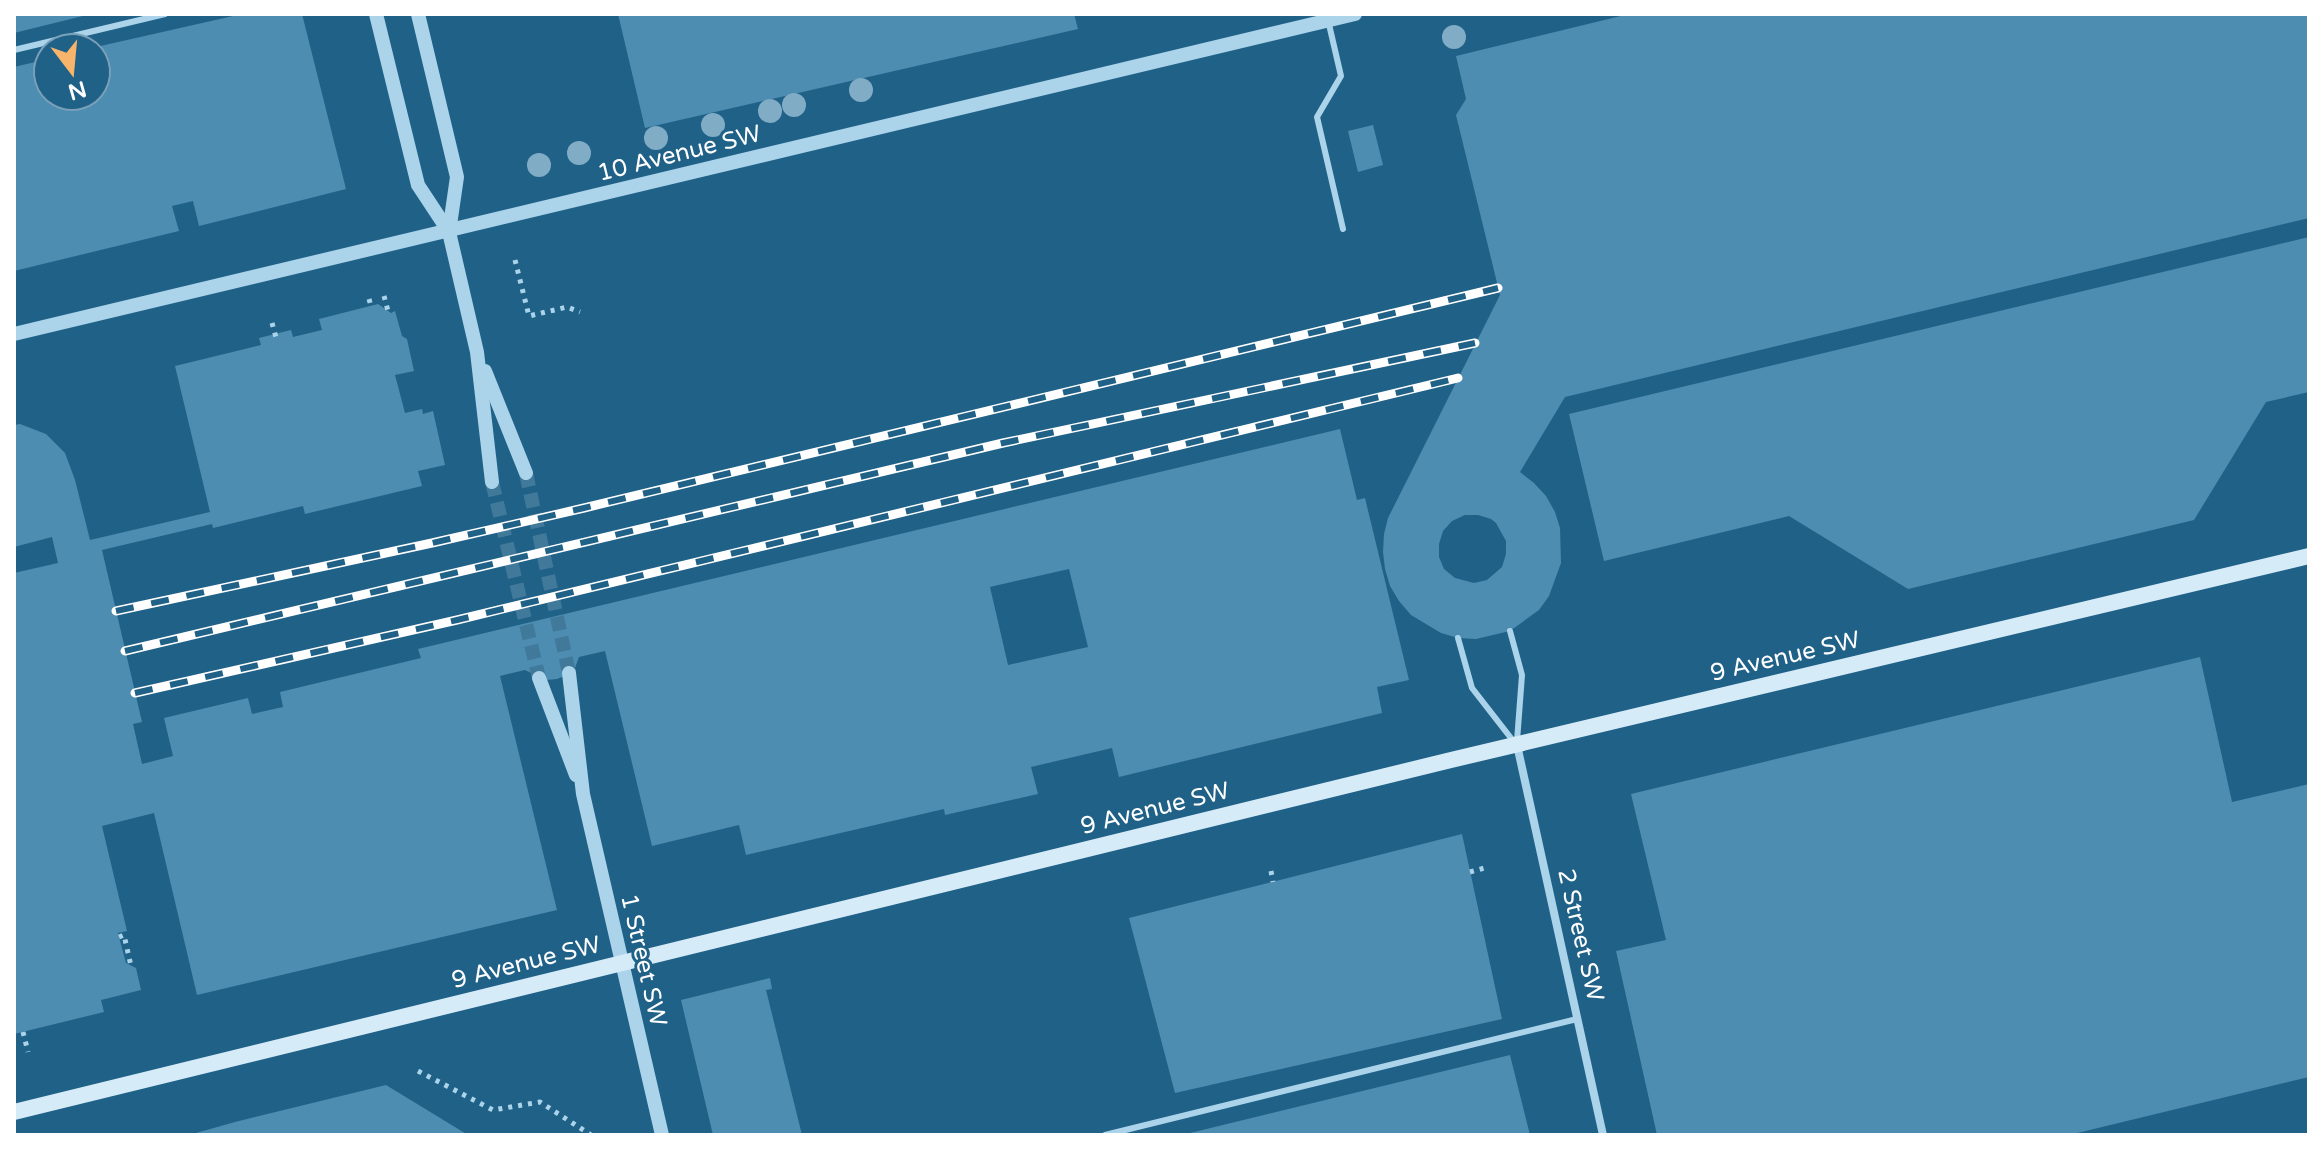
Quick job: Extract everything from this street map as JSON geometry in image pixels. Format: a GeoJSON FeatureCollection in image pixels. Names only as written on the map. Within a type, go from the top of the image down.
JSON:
{"type":"FeatureCollection","features":[{"type":"Feature","properties":{"kind":"main road","name":"9 Avenue SW"},"geometry":{"type":"LineString","coordinates":[[14,1112],[1517,745],[2309,556]]}},
{"type":"Feature","properties":{"kind":"street"},"geometry":{"type":"LineString","coordinates":[[376,14],[418,185],[449,232],[477,352],[492,482]]}},
{"type":"Feature","properties":{"kind":"street"},"geometry":{"type":"LineString","coordinates":[[418,14],[457,177],[449,232]]}},
{"type":"Feature","properties":{"kind":"street","name":"10 Avenue SW"},"geometry":{"type":"LineString","coordinates":[[14,334],[449,232],[1327,17],[1355,14]]}},
{"type":"Feature","properties":{"kind":"street"},"geometry":{"type":"LineString","coordinates":[[477,352],[526,473]]}},
{"type":"Feature","properties":{"kind":"street","name":"1 Street SW"},"geometry":{"type":"LineString","coordinates":[[569,673],[583,794],[662,1135]]}},
{"type":"Feature","properties":{"kind":"street","name":"1 Street SW"},"geometry":{"type":"LineString","coordinates":[[539,678],[583,794]]}},
{"type":"Feature","properties":{"kind":"street","name":"2 Street SW"},"geometry":{"type":"LineString","coordinates":[[1517,745],[1603,1135]]}},
{"type":"Feature","properties":{"kind":"lane"},"geometry":{"type":"LineString","coordinates":[[14,50],[165,14]]}},
{"type":"Feature","properties":{"kind":"lane"},"geometry":{"type":"LineString","coordinates":[[1327,17],[1341,76],[1317,117],[1343,229]]}},
{"type":"Feature","properties":{"kind":"lane"},"geometry":{"type":"LineString","coordinates":[[1510,631],[1522,675],[1517,745]]}},
{"type":"Feature","properties":{"kind":"lane"},"geometry":{"type":"LineString","coordinates":[[1458,638],[1472,688],[1517,745]]}},
{"type":"Feature","properties":{"kind":"lane"},"geometry":{"type":"LineString","coordinates":[[1105,1135],[1577,1019]]}},
{"type":"Feature","properties":{"kind":"path"},"geometry":{"type":"LineString","coordinates":[[515,260],[529,316],[567,307],[580,312]]}},
{"type":"Feature","properties":{"kind":"path"},"geometry":{"type":"LineString","coordinates":[[384,296],[388,311]]}},
{"type":"Feature","properties":{"kind":"path"},"geometry":{"type":"LineString","coordinates":[[272,323],[277,341]]}},
{"type":"Feature","properties":{"kind":"path"},"geometry":{"type":"LineString","coordinates":[[1470,872],[1488,867]]}},
{"type":"Feature","properties":{"kind":"path"},"geometry":{"type":"LineString","coordinates":[[1271,871],[1273,882]]}},
{"type":"Feature","properties":{"kind":"path"},"geometry":{"type":"LineString","coordinates":[[119,937],[124,935],[131,966]]}},
{"type":"Feature","properties":{"kind":"path"},"geometry":{"type":"LineString","coordinates":[[23,1032],[28,1052]]}},
{"type":"Feature","properties":{"kind":"path"},"geometry":{"type":"LineString","coordinates":[[418,1071],[493,1110],[540,1102],[591,1135]]}},
{"type":"Feature","properties":{"kind":"building"},"geometry":{"type":"Polygon","coordinates":[[[14,14],[87,14],[87,15],[14,33],[14,14]]]}},
{"type":"Feature","properties":{"kind":"building"},"geometry":{"type":"Polygon","coordinates":[[[242,14],[302,14],[346,189],[199,226],[193,201],[172,206],[179,231],[14,271],[14,67],[32,63],[32,112],[112,112],[112,43],[242,14]]]}},
{"type":"Feature","properties":{"kind":"building"},"geometry":{"type":"Polygon","coordinates":[[[618,14],[1074,14],[1078,29],[645,128],[618,14]]]}},
{"type":"Feature","properties":{"kind":"building"},"geometry":{"type":"Polygon","coordinates":[[[1629,14],[2309,14],[2309,218],[1565,397],[1520,472],[1546,496],[1560,528],[1561,563],[1549,596],[1539,610],[1510,631],[1476,639],[1458,638],[1441,633],[1411,615],[1390,586],[1383,552],[1388,518],[1500,295],[1456,115],[1466,99],[1456,56],[1629,14]],[[1465,515],[1452,521],[1443,531],[1439,544],[1439,557],[1444,569],[1455,578],[1474,583],[1487,580],[1502,567],[1506,554],[1506,541],[1496,523],[1478,515],[1465,515]]]}},
{"type":"Feature","properties":{"kind":"building"},"geometry":{"type":"Polygon","coordinates":[[[1373,125],[1383,165],[1358,172],[1348,131],[1373,125]]]}},
{"type":"Feature","properties":{"kind":"building"},"geometry":{"type":"Polygon","coordinates":[[[2309,237],[2309,392],[2266,402],[2194,520],[1908,589],[1789,516],[1604,561],[1569,414],[2309,237]]]}},
{"type":"Feature","properties":{"kind":"building"},"geometry":{"type":"Polygon","coordinates":[[[378,304],[391,313],[395,311],[402,336],[407,339],[414,371],[395,375],[405,413],[422,409],[423,414],[433,411],[445,465],[418,471],[422,486],[305,514],[303,506],[102,550],[142,722],[133,724],[142,764],[173,756],[164,718],[248,698],[252,714],[283,707],[280,692],[421,658],[418,649],[1340,429],[1357,500],[1365,498],[1409,680],[1377,687],[1382,713],[1119,777],[1112,748],[1031,767],[1038,794],[945,815],[944,809],[746,855],[739,825],[652,846],[605,651],[579,657],[575,668],[557,679],[546,680],[525,670],[500,676],[557,910],[197,995],[154,813],[102,826],[127,931],[118,933],[126,963],[136,968],[141,990],[101,1000],[104,1012],[14,1034],[14,573],[58,563],[52,537],[14,547],[14,425],[20,424],[46,434],[65,453],[90,540],[210,512],[175,366],[261,345],[259,338],[291,330],[293,337],[322,330],[319,319],[378,304]],[[1069,569],[990,587],[1008,665],[1088,647],[1069,569]]]}},
{"type":"Feature","properties":{"kind":"building"},"geometry":{"type":"Polygon","coordinates":[[[2200,657],[2232,802],[2309,784],[2309,1077],[2069,1135],[1657,1135],[1616,951],[1666,940],[1631,794],[2200,657]]]}},
{"type":"Feature","properties":{"kind":"building"},"geometry":{"type":"Polygon","coordinates":[[[1462,834],[1502,1019],[1175,1093],[1129,918],[1462,834]]]}},
{"type":"Feature","properties":{"kind":"building"},"geometry":{"type":"Polygon","coordinates":[[[770,978],[772,989],[766,990],[802,1135],[713,1135],[681,1000],[770,978]]]}},
{"type":"Feature","properties":{"kind":"building"},"geometry":{"type":"Polygon","coordinates":[[[1510,1055],[1530,1135],[1186,1135],[1186,1134],[1510,1055]]]}},
{"type":"Feature","properties":{"kind":"building"},"geometry":{"type":"Polygon","coordinates":[[[386,1085],[468,1135],[189,1135],[235,1122],[386,1085]]]}},
{"type":"Feature","properties":{"kind":"tunnel"},"geometry":{"type":"LineString","coordinates":[[526,473],[569,673]]}},
{"type":"Feature","properties":{"kind":"tunnel"},"geometry":{"type":"LineString","coordinates":[[492,482],[539,678]]}},
{"type":"Feature","properties":{"kind":"railway"},"geometry":{"type":"LineString","coordinates":[[116,611],[584,508],[1498,288]]}},
{"type":"Feature","properties":{"kind":"railway"},"geometry":{"type":"LineString","coordinates":[[125,651],[1003,443],[1475,343]]}},
{"type":"Feature","properties":{"kind":"railway"},"geometry":{"type":"LineString","coordinates":[[135,693],[457,620],[1458,378]]}}]}
